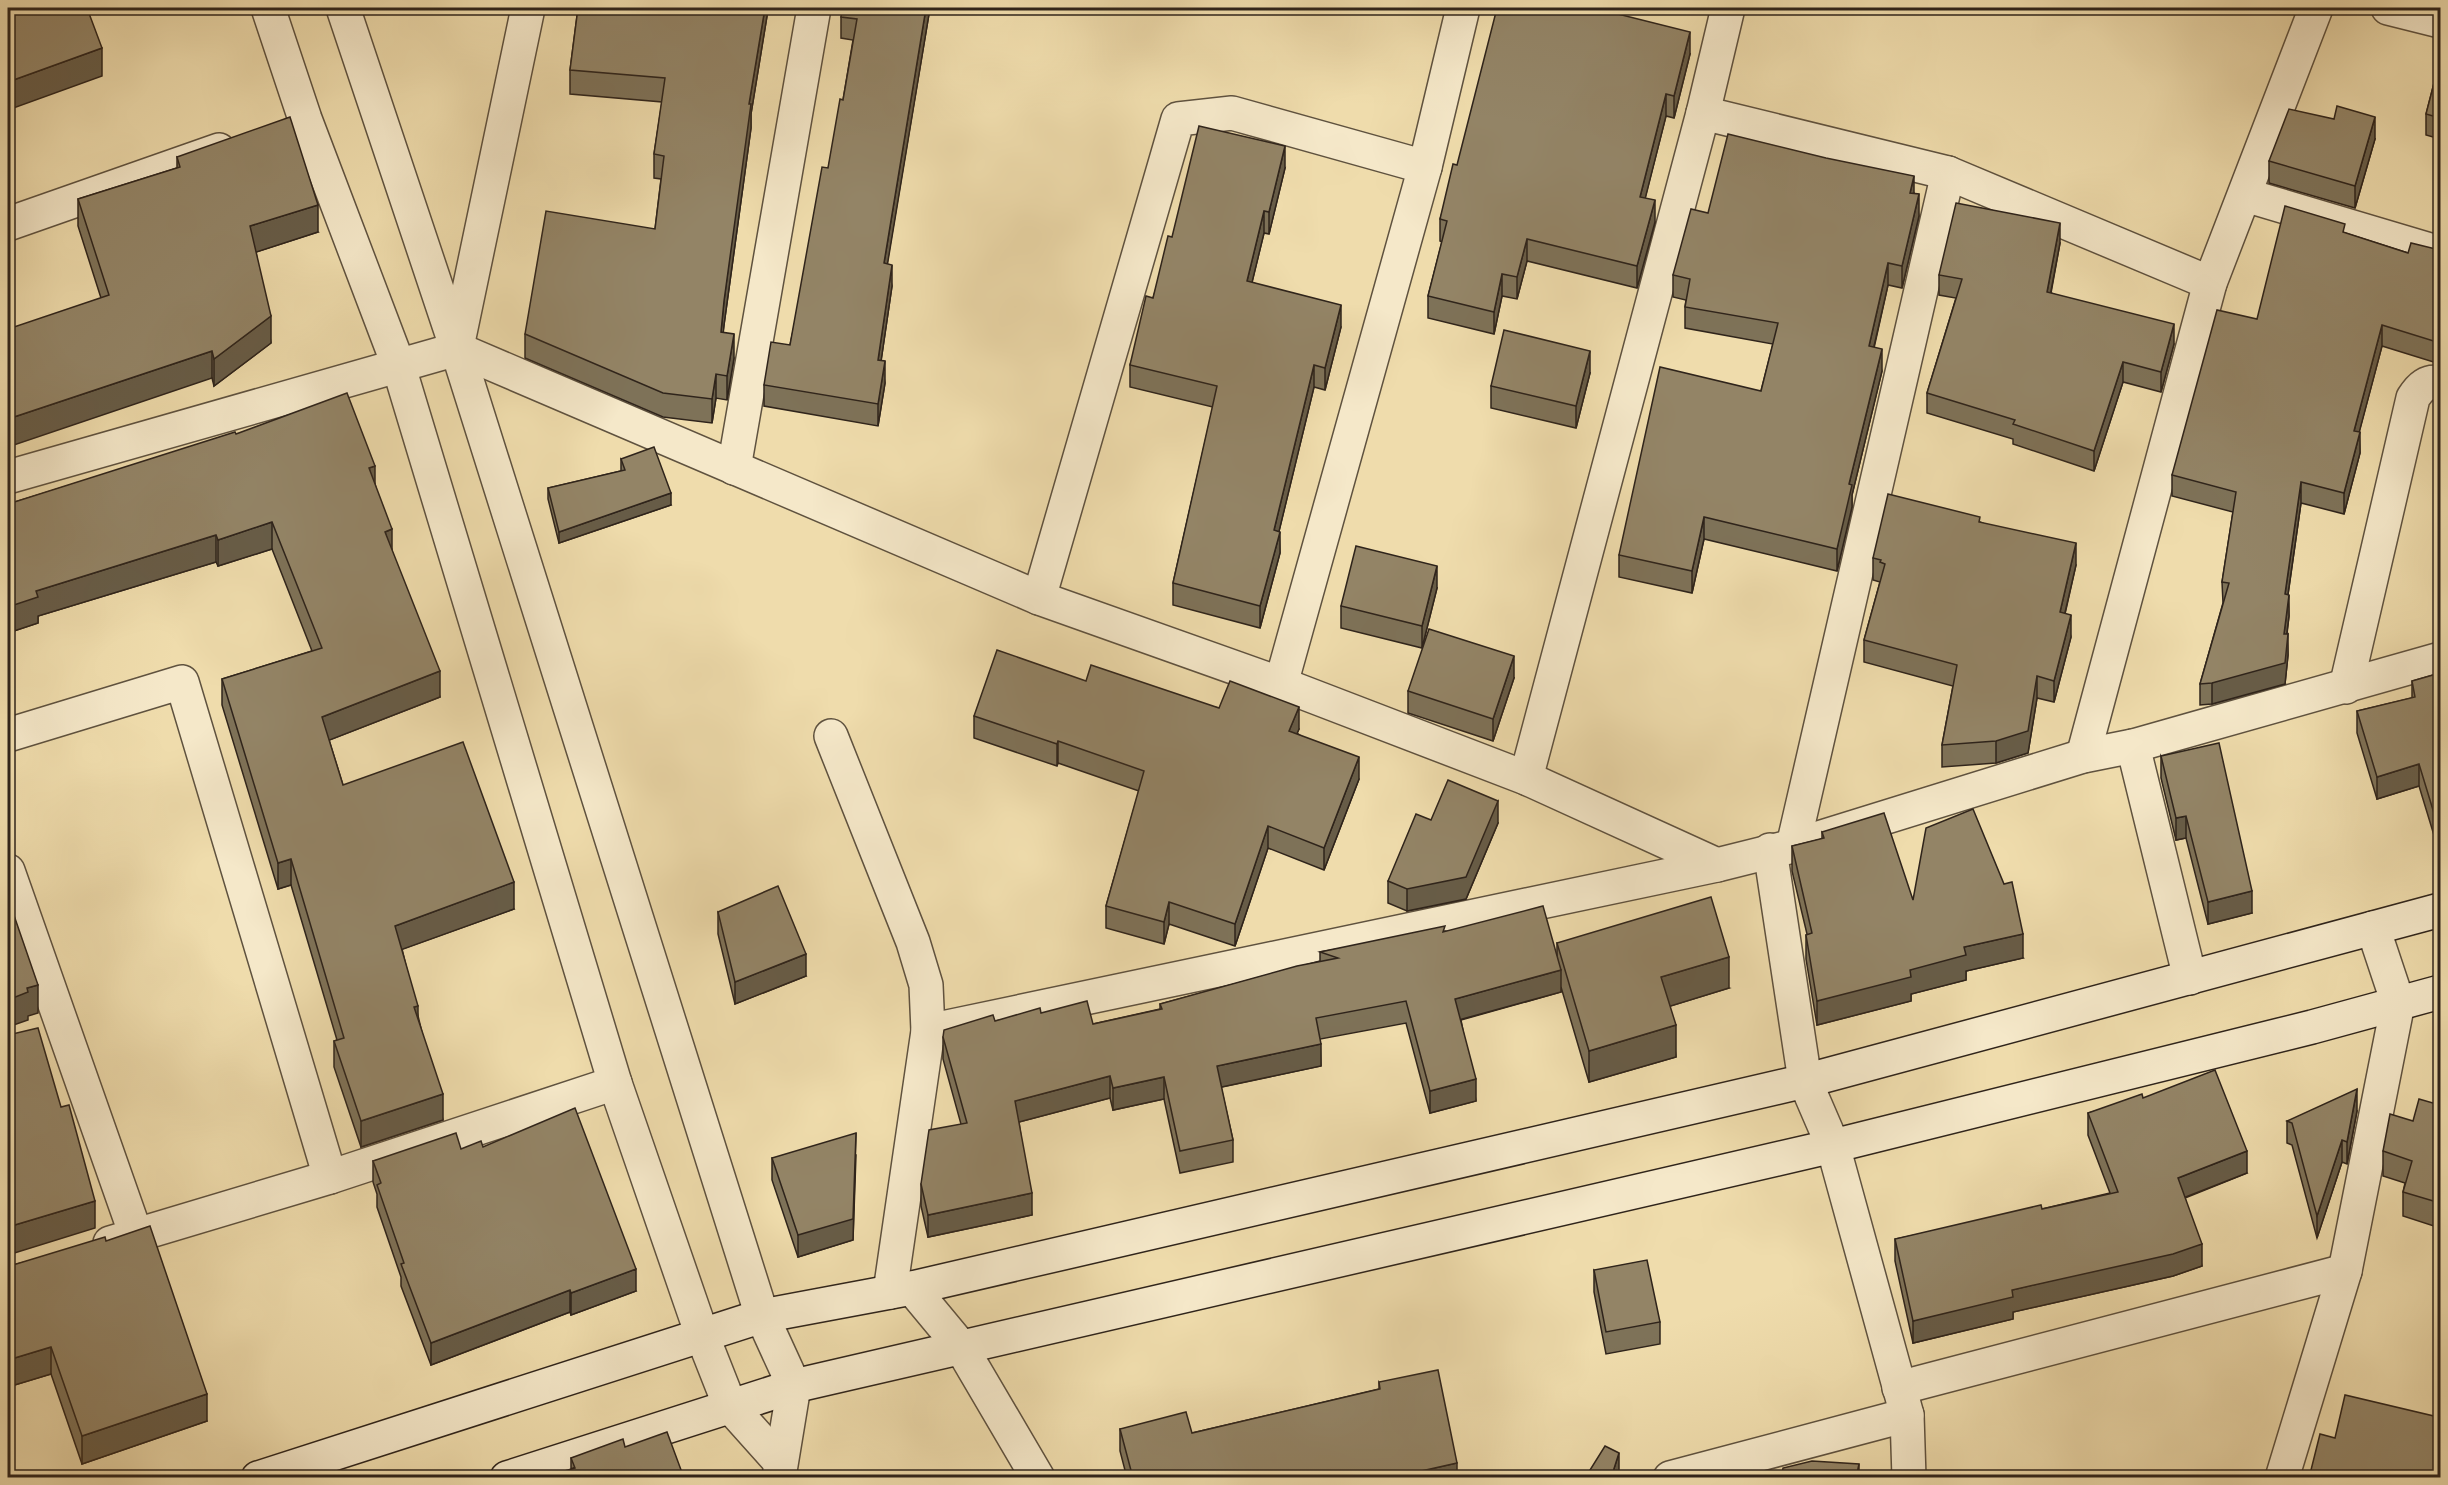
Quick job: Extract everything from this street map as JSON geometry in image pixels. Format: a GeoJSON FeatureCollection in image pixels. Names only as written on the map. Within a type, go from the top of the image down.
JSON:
{"type":"FeatureCollection","features":[{"type":"Feature","properties":{"kind":"street"},"geometry":{"type":"LineString","coordinates":[[268,8],[305,119],[398,364],[615,1083],[702,1335],[730,1406],[780,1470]]}},
{"type":"Feature","properties":{"kind":"street"},"geometry":{"type":"LineString","coordinates":[[343,8],[457,349],[762,1317],[794,1386],[780,1470]]}},
{"type":"Feature","properties":{"kind":"street"},"geometry":{"type":"LineString","coordinates":[[457,349],[528,8]]}},
{"type":"Feature","properties":{"kind":"street"},"geometry":{"type":"LineString","coordinates":[[734,468],[814,8]]}},
{"type":"Feature","properties":{"kind":"street"},"geometry":{"type":"LineString","coordinates":[[1281,684],[1425,168],[1463,8]]}},
{"type":"Feature","properties":{"kind":"street"},"geometry":{"type":"LineString","coordinates":[[1526,778],[1703,113],[1728,8]]}},
{"type":"Feature","properties":{"kind":"street"},"geometry":{"type":"LineString","coordinates":[[2083,756],[2210,283],[2316,8]]}},
{"type":"Feature","properties":{"kind":"street"},"geometry":{"type":"LineString","coordinates":[[2388,8],[2440,21]]}},
{"type":"Feature","properties":{"kind":"street"},"geometry":{"type":"LineString","coordinates":[[1039,598],[1178,118],[1232,113],[1425,168]]}},
{"type":"Feature","properties":{"kind":"street"},"geometry":{"type":"LineString","coordinates":[[1703,113],[1948,174],[2210,283]]}},
{"type":"Feature","properties":{"kind":"street"},"geometry":{"type":"LineString","coordinates":[[10,216],[305,119]]}},
{"type":"Feature","properties":{"kind":"street"},"geometry":{"type":"LineString","coordinates":[[1915,1476],[1903,1402],[1833,1146],[1805,1081],[1781,848],[1948,174]]}},
{"type":"Feature","properties":{"kind":"street"},"geometry":{"type":"LineString","coordinates":[[2245,195],[2440,253]]}},
{"type":"Feature","properties":{"kind":"street"},"geometry":{"type":"LineString","coordinates":[[8,477],[457,349],[1039,598],[1281,684],[1526,778],[1717,865]]}},
{"type":"Feature","properties":{"kind":"street"},"geometry":{"type":"LineString","coordinates":[[2346,687],[2413,398],[2420,387],[2433,381],[2440,383]]}},
{"type":"Feature","properties":{"kind":"street"},"geometry":{"type":"LineString","coordinates":[[928,1030],[1717,865],[1781,848],[2083,756],[2133,746],[2440,659]]}},
{"type":"Feature","properties":{"kind":"street"},"geometry":{"type":"LineString","coordinates":[[8,735],[182,682],[330,1177]]}},
{"type":"Feature","properties":{"kind":"street"},"geometry":{"type":"LineString","coordinates":[[831,736],[913,942],[926,985],[928,1030],[901,1290]]}},
{"type":"Feature","properties":{"kind":"street"},"geometry":{"type":"LineString","coordinates":[[2133,746],[2190,978]]}},
{"type":"Feature","properties":{"kind":"street"},"geometry":{"type":"LineString","coordinates":[[8,871],[136,1235]]}},
{"type":"Feature","properties":{"kind":"street"},"geometry":{"type":"LineString","coordinates":[[258,1478],[762,1317],[901,1290],[1805,1081],[2440,910]]}},
{"type":"Feature","properties":{"kind":"street"},"geometry":{"type":"LineString","coordinates":[[2282,1478],[2345,1271],[2398,1004],[2373,928]]}},
{"type":"Feature","properties":{"kind":"street"},"geometry":{"type":"LineString","coordinates":[[507,1478],[794,1386],[1833,1146],[2440,992]]}},
{"type":"Feature","properties":{"kind":"street"},"geometry":{"type":"LineString","coordinates":[[29,1038],[62,1029]]}},
{"type":"Feature","properties":{"kind":"street"},"geometry":{"type":"LineString","coordinates":[[82,1251],[330,1177],[615,1083]]}},
{"type":"Feature","properties":{"kind":"street"},"geometry":{"type":"LineString","coordinates":[[1671,1478],[1903,1402],[2345,1271]]}},
{"type":"Feature","properties":{"kind":"street"},"geometry":{"type":"LineString","coordinates":[[901,1290],[961,1347],[1038,1478]]}},
{"type":"Feature","properties":{"kind":"building"},"geometry":{"type":"Polygon","coordinates":[[[8,8],[87,8],[102,48],[8,82],[8,8]]]}},
{"type":"Feature","properties":{"kind":"building"},"geometry":{"type":"Polygon","coordinates":[[[578,8],[765,8],[749,104],[751,104],[721,332],[734,334],[727,376],[716,374],[712,399],[663,393],[525,334],[546,211],[655,229],[664,156],[654,154],[665,78],[570,70],[578,8]]]}},
{"type":"Feature","properties":{"kind":"building"},"geometry":{"type":"Polygon","coordinates":[[[842,8],[926,8],[884,263],[892,265],[878,360],[885,361],[878,404],[764,385],[771,342],[790,345],[822,167],[828,168],[840,99],[843,100],[857,19],[841,17],[842,8]]]}},
{"type":"Feature","properties":{"kind":"building"},"geometry":{"type":"Polygon","coordinates":[[[1497,8],[1594,8],[1690,32],[1674,96],[1666,94],[1640,197],[1655,200],[1637,266],[1527,239],[1517,277],[1502,274],[1494,312],[1428,296],[1447,221],[1440,219],[1453,164],[1457,165],[1497,8]]]}},
{"type":"Feature","properties":{"kind":"building"},"geometry":{"type":"Polygon","coordinates":[[[2440,60],[2440,118],[2426,114],[2440,60]]]}},
{"type":"Feature","properties":{"kind":"building"},"geometry":{"type":"Polygon","coordinates":[[[2337,106],[2375,117],[2355,186],[2269,161],[2289,109],[2334,119],[2337,106]]]}},
{"type":"Feature","properties":{"kind":"building"},"geometry":{"type":"Polygon","coordinates":[[[290,117],[318,205],[250,226],[271,316],[214,359],[212,351],[8,419],[8,329],[109,295],[78,199],[180,167],[177,157],[290,117]]]}},
{"type":"Feature","properties":{"kind":"building"},"geometry":{"type":"Polygon","coordinates":[[[1199,126],[1285,146],[1269,212],[1264,211],[1247,281],[1341,305],[1325,368],[1314,365],[1274,530],[1280,532],[1260,606],[1173,583],[1217,386],[1130,365],[1146,296],[1153,298],[1168,236],[1172,237],[1199,126]]]}},
{"type":"Feature","properties":{"kind":"building"},"geometry":{"type":"Polygon","coordinates":[[[1728,134],[1826,158],[1914,176],[1910,193],[1919,194],[1902,266],[1888,263],[1869,346],[1882,349],[1849,484],[1852,485],[1837,549],[1704,517],[1692,571],[1619,555],[1660,367],[1761,391],[1778,323],[1685,307],[1690,279],[1673,275],[1691,209],[1708,213],[1728,134]]]}},
{"type":"Feature","properties":{"kind":"building"},"geometry":{"type":"Polygon","coordinates":[[[1956,203],[2060,223],[2047,292],[2174,324],[2161,372],[2123,362],[2094,451],[2013,424],[2015,420],[1927,393],[1962,279],[1939,275],[1956,203]]]}},
{"type":"Feature","properties":{"kind":"building"},"geometry":{"type":"Polygon","coordinates":[[[2285,206],[2345,224],[2343,232],[2408,253],[2411,243],[2440,250],[2440,343],[2382,325],[2354,431],[2360,432],[2344,493],[2301,482],[2285,594],[2289,595],[2284,634],[2288,634],[2285,663],[2212,683],[2200,684],[2229,583],[2222,582],[2236,492],[2172,475],[2217,310],[2257,319],[2285,206]]]}},
{"type":"Feature","properties":{"kind":"building"},"geometry":{"type":"Polygon","coordinates":[[[1504,330],[1590,351],[1576,406],[1491,386],[1504,330]]]}},
{"type":"Feature","properties":{"kind":"building"},"geometry":{"type":"Polygon","coordinates":[[[347,393],[375,466],[369,468],[392,529],[385,532],[440,671],[322,717],[343,785],[463,742],[514,882],[395,926],[418,1006],[414,1007],[443,1094],[361,1121],[334,1041],[344,1038],[291,859],[278,863],[222,679],[322,648],[272,522],[218,540],[216,535],[36,591],[38,597],[8,607],[8,504],[235,432],[236,434],[347,393]]]}},
{"type":"Feature","properties":{"kind":"building"},"geometry":{"type":"Polygon","coordinates":[[[654,447],[671,493],[559,532],[548,488],[625,470],[621,459],[654,447]]]}},
{"type":"Feature","properties":{"kind":"building"},"geometry":{"type":"Polygon","coordinates":[[[1888,494],[1980,517],[1979,522],[2076,543],[2060,612],[2071,615],[2054,681],[2037,676],[2028,731],[1996,741],[1942,745],[1957,665],[1864,640],[1885,564],[1873,558],[1888,494]]]}},
{"type":"Feature","properties":{"kind":"building"},"geometry":{"type":"Polygon","coordinates":[[[1356,546],[1437,566],[1422,626],[1341,606],[1356,546]]]}},
{"type":"Feature","properties":{"kind":"building"},"geometry":{"type":"Polygon","coordinates":[[[1429,629],[1514,656],[1493,719],[1408,691],[1429,629]]]}},
{"type":"Feature","properties":{"kind":"building"},"geometry":{"type":"Polygon","coordinates":[[[997,650],[1086,681],[1091,665],[1219,708],[1230,681],[1299,707],[1289,731],[1359,757],[1324,848],[1268,826],[1235,924],[1169,902],[1164,922],[1106,906],[1144,771],[1058,741],[1057,744],[974,716],[997,650]]]}},
{"type":"Feature","properties":{"kind":"building"},"geometry":{"type":"Polygon","coordinates":[[[2440,673],[2440,833],[2419,764],[2377,777],[2357,711],[2415,697],[2412,681],[2440,673]]]}},
{"type":"Feature","properties":{"kind":"building"},"geometry":{"type":"Polygon","coordinates":[[[2219,743],[2252,891],[2208,902],[2186,816],[2176,818],[2161,756],[2219,743]]]}},
{"type":"Feature","properties":{"kind":"building"},"geometry":{"type":"Polygon","coordinates":[[[1448,780],[1498,801],[1466,877],[1407,889],[1388,881],[1416,814],[1431,820],[1448,780]]]}},
{"type":"Feature","properties":{"kind":"building"},"geometry":{"type":"Polygon","coordinates":[[[1973,809],[2004,884],[2012,882],[2023,934],[1964,947],[1966,955],[1910,970],[1911,977],[1817,1001],[1806,935],[1812,933],[1792,846],[1824,838],[1822,832],[1884,813],[1913,900],[1926,828],[1973,809]]]}},
{"type":"Feature","properties":{"kind":"building"},"geometry":{"type":"Polygon","coordinates":[[[778,886],[806,954],[735,982],[718,912],[778,886]]]}},
{"type":"Feature","properties":{"kind":"building"},"geometry":{"type":"Polygon","coordinates":[[[1711,897],[1729,957],[1661,977],[1676,1025],[1589,1051],[1557,943],[1711,897]]]}},
{"type":"Feature","properties":{"kind":"building"},"geometry":{"type":"Polygon","coordinates":[[[8,898],[38,985],[27,988],[28,992],[8,1000],[8,898]]]}},
{"type":"Feature","properties":{"kind":"building"},"geometry":{"type":"Polygon","coordinates":[[[1543,906],[1561,970],[1455,999],[1476,1079],[1430,1091],[1406,1001],[1316,1018],[1321,1044],[1217,1066],[1233,1140],[1180,1151],[1164,1077],[1113,1088],[1110,1076],[1015,1101],[1032,1193],[928,1215],[921,1184],[929,1130],[967,1123],[943,1037],[944,1030],[993,1015],[995,1021],[1040,1008],[1041,1013],[1087,1001],[1093,1024],[1162,1009],[1160,1004],[1297,966],[1338,958],[1320,952],[1445,926],[1443,932],[1543,906]]]}},
{"type":"Feature","properties":{"kind":"building"},"geometry":{"type":"Polygon","coordinates":[[[38,1028],[61,1107],[69,1105],[95,1201],[8,1227],[8,1035],[38,1028]]]}},
{"type":"Feature","properties":{"kind":"building"},"geometry":{"type":"Polygon","coordinates":[[[2215,1070],[2247,1151],[2178,1178],[2202,1244],[2173,1254],[2012,1290],[2013,1297],[1913,1321],[1895,1239],[2041,1205],[2042,1209],[2118,1192],[2088,1113],[2142,1094],[2143,1098],[2215,1070]]]}},
{"type":"Feature","properties":{"kind":"building"},"geometry":{"type":"Polygon","coordinates":[[[2357,1089],[2347,1142],[2342,1140],[2317,1216],[2292,1123],[2287,1121],[2357,1089]]]}},
{"type":"Feature","properties":{"kind":"building"},"geometry":{"type":"Polygon","coordinates":[[[2419,1099],[2440,1105],[2440,1203],[2403,1192],[2412,1161],[2383,1151],[2390,1114],[2413,1121],[2419,1099]]]}},
{"type":"Feature","properties":{"kind":"building"},"geometry":{"type":"Polygon","coordinates":[[[575,1108],[636,1269],[571,1293],[570,1290],[431,1343],[401,1264],[404,1263],[377,1185],[381,1183],[373,1161],[456,1133],[461,1149],[481,1141],[483,1147],[575,1108]]]}},
{"type":"Feature","properties":{"kind":"building"},"geometry":{"type":"Polygon","coordinates":[[[856,1133],[853,1219],[798,1235],[772,1158],[856,1133]]]}},
{"type":"Feature","properties":{"kind":"building"},"geometry":{"type":"Polygon","coordinates":[[[150,1226],[207,1394],[82,1436],[51,1347],[8,1360],[8,1265],[105,1237],[106,1241],[150,1226]]]}},
{"type":"Feature","properties":{"kind":"building"},"geometry":{"type":"Polygon","coordinates":[[[1647,1260],[1660,1322],[1606,1332],[1594,1270],[1647,1260]]]}},
{"type":"Feature","properties":{"kind":"building"},"geometry":{"type":"Polygon","coordinates":[[[1438,1370],[1457,1463],[1390,1478],[1133,1478],[1120,1429],[1186,1412],[1192,1433],[1380,1389],[1379,1382],[1438,1370]]]}},
{"type":"Feature","properties":{"kind":"building"},"geometry":{"type":"Polygon","coordinates":[[[2440,1391],[2440,1478],[2309,1478],[2320,1434],[2335,1438],[2345,1395],[2434,1416],[2440,1391]]]}},
{"type":"Feature","properties":{"kind":"building"},"geometry":{"type":"Polygon","coordinates":[[[667,1432],[684,1478],[540,1478],[575,1468],[571,1458],[623,1439],[625,1447],[667,1432]]]}},
{"type":"Feature","properties":{"kind":"building"},"geometry":{"type":"Polygon","coordinates":[[[1605,1446],[1619,1453],[1611,1478],[1585,1478],[1605,1446]]]}},
{"type":"Feature","properties":{"kind":"building"},"geometry":{"type":"Polygon","coordinates":[[[1812,1461],[1859,1464],[1856,1478],[1781,1478],[1783,1468],[1812,1461]]]}}]}
